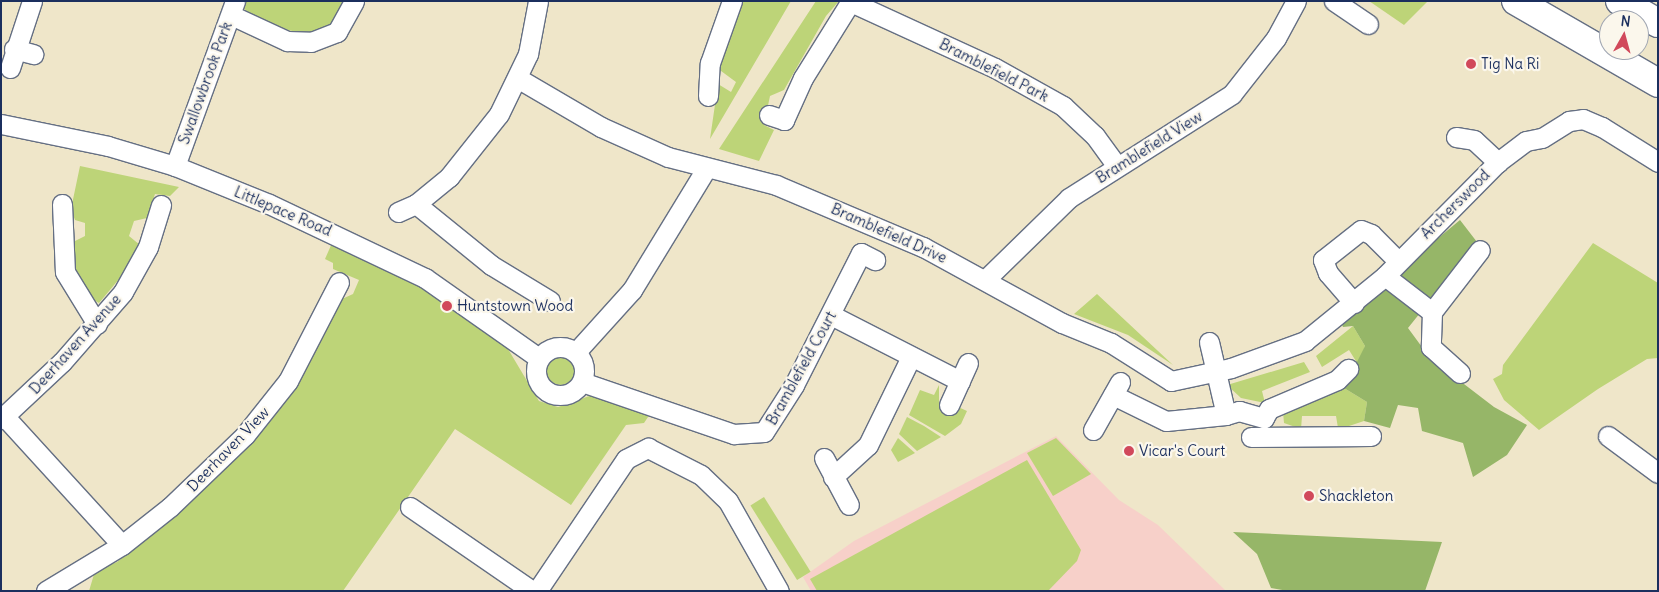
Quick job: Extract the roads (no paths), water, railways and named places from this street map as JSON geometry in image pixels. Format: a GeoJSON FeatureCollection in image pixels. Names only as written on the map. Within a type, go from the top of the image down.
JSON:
{"type":"FeatureCollection","features":[{"type":"Feature","properties":{"kind":"highway"},"geometry":{"type":"LineString","coordinates":[[1516,1],[1658,82]]}},
{"type":"Feature","properties":{"kind":"highway"},"geometry":{"type":"LineString","coordinates":[[1620,1],[1658,21]]}},
{"type":"Feature","properties":{"kind":"highway"},"geometry":{"type":"LineString","coordinates":[[1631,1],[1658,21]]}},
{"type":"Feature","properties":{"kind":"street"},"geometry":{"type":"LineString","coordinates":[[10,68],[14,49],[32,1]]}},
{"type":"Feature","properties":{"kind":"street"},"geometry":{"type":"LineString","coordinates":[[233,8],[287,40],[312,42],[342,28],[354,1]]}},
{"type":"Feature","properties":{"kind":"street"},"geometry":{"type":"LineString","coordinates":[[398,212],[416,204],[472,151],[519,79],[533,38],[538,1]]}},
{"type":"Feature","properties":{"kind":"street"},"geometry":{"type":"LineString","coordinates":[[715,86],[714,50],[732,1]]}},
{"type":"Feature","properties":{"kind":"street","name":"Bramblefield View"},"geometry":{"type":"LineString","coordinates":[[986,280],[1057,208],[1117,166],[1232,94],[1276,38],[1296,1]]}},
{"type":"Feature","properties":{"kind":"street","name":"Bramblefield Park"},"geometry":{"type":"LineString","coordinates":[[769,114],[784,120],[803,78],[851,2],[995,68],[1063,106],[1095,136],[1117,166]]}},
{"type":"Feature","properties":{"kind":"street"},"geometry":{"type":"LineString","coordinates":[[1345,4],[1368,24]]}},
{"type":"Feature","properties":{"kind":"street","name":"Swallowbrook Park"},"geometry":{"type":"LineString","coordinates":[[175,166],[233,8]]}},
{"type":"Feature","properties":{"kind":"street"},"geometry":{"type":"LineString","coordinates":[[14,49],[33,54]]}},
{"type":"Feature","properties":{"kind":"street","name":"Bramblefield Drive"},"geometry":{"type":"LineString","coordinates":[[519,79],[636,144],[706,169],[776,185],[860,218],[986,280],[1062,323]]}},
{"type":"Feature","properties":{"kind":"street"},"geometry":{"type":"LineString","coordinates":[[1498,162],[1526,140],[1583,119],[1658,162]]}},
{"type":"Feature","properties":{"kind":"street","name":"Littlepace Road"},"geometry":{"type":"LineString","coordinates":[[1,124],[108,146],[175,166],[341,236],[425,278],[540,358]]}},
{"type":"Feature","properties":{"kind":"street","name":"Archerswood"},"geometry":{"type":"LineString","coordinates":[[1062,323],[1111,343],[1163,379],[1216,371],[1305,341],[1385,276],[1498,162],[1474,140],[1456,137]]}},
{"type":"Feature","properties":{"kind":"street"},"geometry":{"type":"LineString","coordinates":[[576,352],[632,290],[706,169]]}},
{"type":"Feature","properties":{"kind":"street"},"geometry":{"type":"LineString","coordinates":[[62,204],[65,272],[97,324]]}},
{"type":"Feature","properties":{"kind":"street"},"geometry":{"type":"LineString","coordinates":[[416,204],[491,265],[550,301]]}},
{"type":"Feature","properties":{"kind":"street","name":"Deerhaven Avenue"},"geometry":{"type":"LineString","coordinates":[[3,418],[97,324],[137,271],[161,205]]}},
{"type":"Feature","properties":{"kind":"street"},"geometry":{"type":"LineString","coordinates":[[1354,303],[1328,273],[1323,260],[1361,230],[1371,234],[1398,261]]}},
{"type":"Feature","properties":{"kind":"street"},"geometry":{"type":"LineString","coordinates":[[1460,373],[1431,347],[1432,312],[1480,250]]}},
{"type":"Feature","properties":{"kind":"street","name":"Bramblefield Court"},"geometry":{"type":"LineString","coordinates":[[582,382],[734,434],[764,432],[831,314],[861,253],[875,260]]}},
{"type":"Feature","properties":{"kind":"street"},"geometry":{"type":"LineString","coordinates":[[1385,276],[1432,312]]}},
{"type":"Feature","properties":{"kind":"street","name":"Deerhaven View"},"geometry":{"type":"LineString","coordinates":[[46,591],[122,545],[201,479],[260,418],[288,381],[339,282]]}},
{"type":"Feature","properties":{"kind":"street"},"geometry":{"type":"LineString","coordinates":[[831,314],[910,357],[960,381]]}},
{"type":"Feature","properties":{"kind":"street"},"geometry":{"type":"LineString","coordinates":[[1208,342],[1226,415]]}},
{"type":"Feature","properties":{"kind":"street"},"geometry":{"type":"LineString","coordinates":[[555,347],[576,352],[584,368],[582,382],[570,393],[549,392],[536,376],[540,358],[555,347]]}},
{"type":"Feature","properties":{"kind":"street"},"geometry":{"type":"LineString","coordinates":[[833,477],[868,445],[910,357]]}},
{"type":"Feature","properties":{"kind":"street"},"geometry":{"type":"LineString","coordinates":[[949,405],[968,363]]}},
{"type":"Feature","properties":{"kind":"street"},"geometry":{"type":"LineString","coordinates":[[1264,418],[1269,409],[1337,380],[1348,369]]}},
{"type":"Feature","properties":{"kind":"street"},"geometry":{"type":"LineString","coordinates":[[1093,430],[1116,388],[1166,421],[1226,415],[1239,411],[1264,418],[1276,437]]}},
{"type":"Feature","properties":{"kind":"street"},"geometry":{"type":"LineString","coordinates":[[3,418],[122,545]]}},
{"type":"Feature","properties":{"kind":"street"},"geometry":{"type":"LineString","coordinates":[[1251,437],[1371,436]]}},
{"type":"Feature","properties":{"kind":"street"},"geometry":{"type":"LineString","coordinates":[[1608,436],[1658,473]]}},
{"type":"Feature","properties":{"kind":"street"},"geometry":{"type":"LineString","coordinates":[[537,591],[626,459],[648,448],[701,475],[728,501],[779,591]]}},
{"type":"Feature","properties":{"kind":"street"},"geometry":{"type":"LineString","coordinates":[[824,458],[849,505]]}},
{"type":"Feature","properties":{"kind":"street"},"geometry":{"type":"LineString","coordinates":[[410,507],[532,591]]}},
{"type":"Feature","properties":{"kind":"place","name":"Tig Na Ri"},"geometry":{"type":"Point","coordinates":[1471,64]}},
{"type":"Feature","properties":{"kind":"place","name":"Huntstown Wood"},"geometry":{"type":"Point","coordinates":[447,306]}},
{"type":"Feature","properties":{"kind":"place","name":"Vicar's Court"},"geometry":{"type":"Point","coordinates":[1129,451]}},
{"type":"Feature","properties":{"kind":"place","name":"Shackleton"},"geometry":{"type":"Point","coordinates":[1309,496]}}]}
